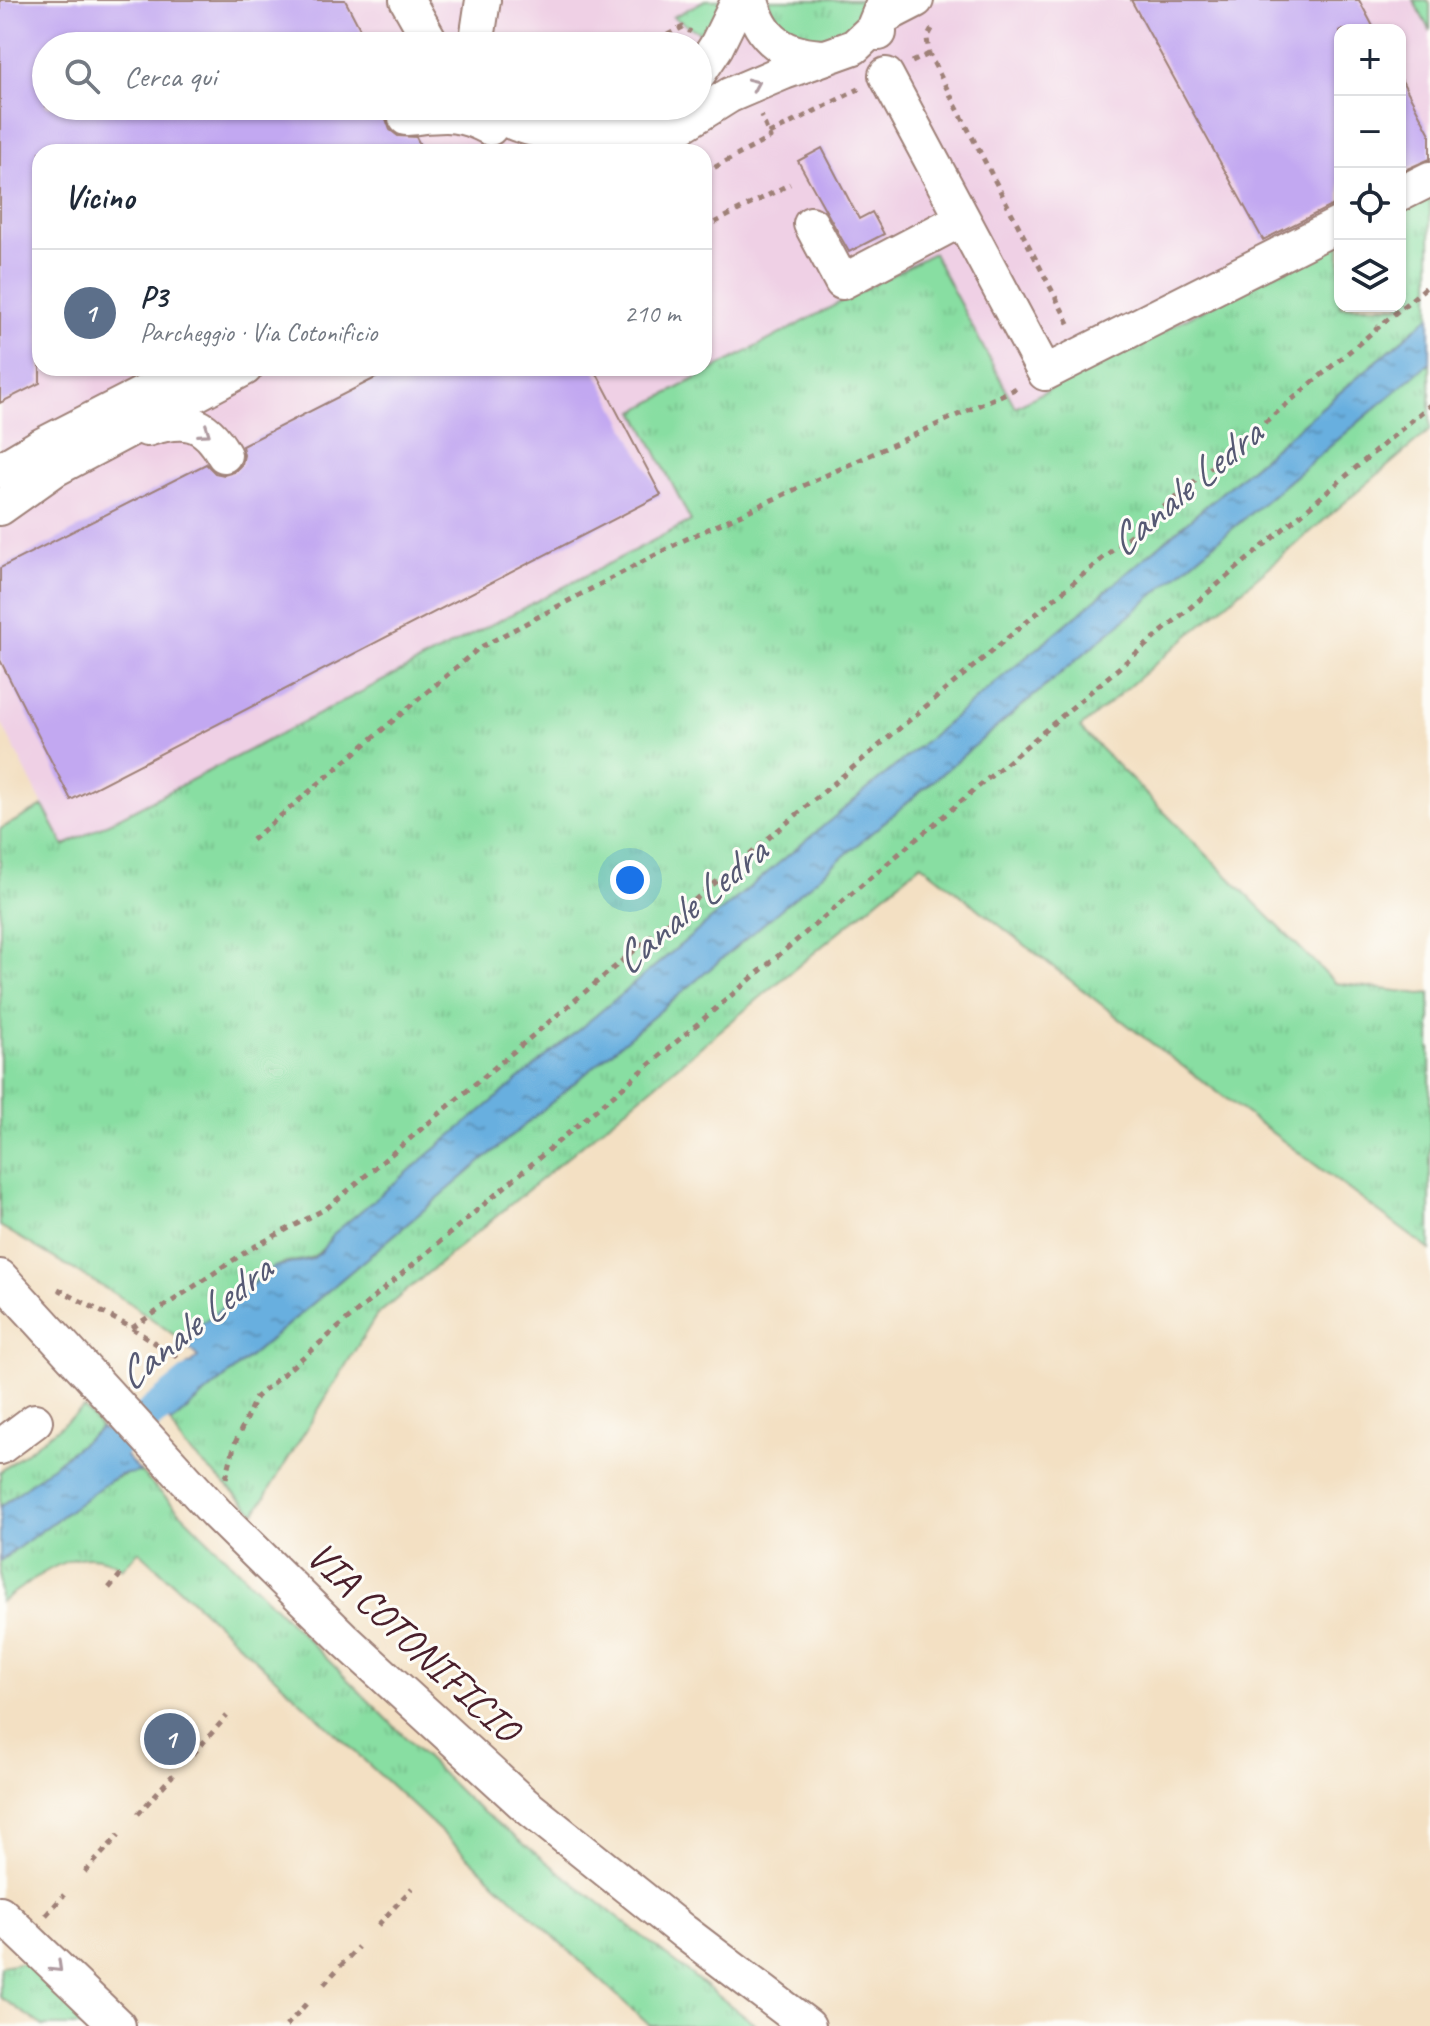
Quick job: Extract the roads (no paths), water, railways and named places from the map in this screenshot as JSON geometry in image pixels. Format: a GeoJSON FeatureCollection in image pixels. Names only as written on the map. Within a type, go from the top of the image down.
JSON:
{"type":"FeatureCollection","features":[{"type":"Feature","properties":{"kind":"street"},"geometry":{"type":"LineString","coordinates":[[407,0],[425,32]]}},
{"type":"Feature","properties":{"kind":"street"},"geometry":{"type":"LineString","coordinates":[[478,32],[483,0]]}},
{"type":"Feature","properties":{"kind":"street"},"geometry":{"type":"LineString","coordinates":[[712,53],[739,0]]}},
{"type":"Feature","properties":{"kind":"street"},"geometry":{"type":"LineString","coordinates":[[751,0],[755,17],[767,36],[784,49],[805,56],[834,55],[874,82],[962,219],[1045,373],[1334,227]]}},
{"type":"Feature","properties":{"kind":"street"},"geometry":{"type":"LineString","coordinates":[[882,10],[922,9]]}},
{"type":"Feature","properties":{"kind":"street"},"geometry":{"type":"LineString","coordinates":[[712,104],[834,55],[866,38],[882,10]]}},
{"type":"Feature","properties":{"kind":"street"},"geometry":{"type":"LineString","coordinates":[[874,82],[881,59],[882,10]]}},
{"type":"Feature","properties":{"kind":"street"},"geometry":{"type":"LineString","coordinates":[[634,141],[651,120]]}},
{"type":"Feature","properties":{"kind":"street"},"geometry":{"type":"LineString","coordinates":[[487,123],[511,122],[538,131],[634,141],[678,120]]}},
{"type":"Feature","properties":{"kind":"street"},"geometry":{"type":"LineString","coordinates":[[1406,191],[1430,179]]}},
{"type":"Feature","properties":{"kind":"street"},"geometry":{"type":"LineString","coordinates":[[811,224],[842,282],[962,219]]}},
{"type":"Feature","properties":{"kind":"street"},"geometry":{"type":"LineString","coordinates":[[0,470],[178,376]]}},
{"type":"Feature","properties":{"kind":"street"},"geometry":{"type":"LineString","coordinates":[[0,508],[55,469],[230,376]]}},
{"type":"Feature","properties":{"kind":"street"},"geometry":{"type":"LineString","coordinates":[[0,454],[114,399],[135,398]]}},
{"type":"Feature","properties":{"kind":"street"},"geometry":{"type":"LineString","coordinates":[[55,469],[138,432],[176,421],[205,430],[215,439],[224,455]]}},
{"type":"Feature","properties":{"kind":"street","name":"VIA COTONIFICIO"},"geometry":{"type":"LineString","coordinates":[[0,1277],[217,1514],[344,1639],[524,1804],[808,2026]]}},
{"type":"Feature","properties":{"kind":"street"},"geometry":{"type":"LineString","coordinates":[[0,1447],[35,1421]]}},
{"type":"Feature","properties":{"kind":"street"},"geometry":{"type":"LineString","coordinates":[[0,1913],[118,2026]]}},
{"type":"Feature","properties":{"kind":"water"},"geometry":{"type":"Polygon","coordinates":[[[1430,316],[1430,362],[171,1423],[148,1398],[198,1357],[181,1340],[274,1267],[312,1259],[321,1252],[332,1235],[1101,595],[1430,316]]]}},
{"type":"Feature","properties":{"kind":"water"},"geometry":{"type":"Polygon","coordinates":[[[101,1428],[140,1472],[120,1475],[109,1481],[0,1561],[0,1507],[101,1428]]]}},
{"type":"Feature","properties":{"kind":"waterway","name":"Canale Ledra"},"geometry":{"type":"LineString","coordinates":[[82,1470],[192,1381]]}},
{"type":"Feature","properties":{"kind":"place","name":"P3"},"geometry":{"type":"Point","coordinates":[170,1739]}}]}
